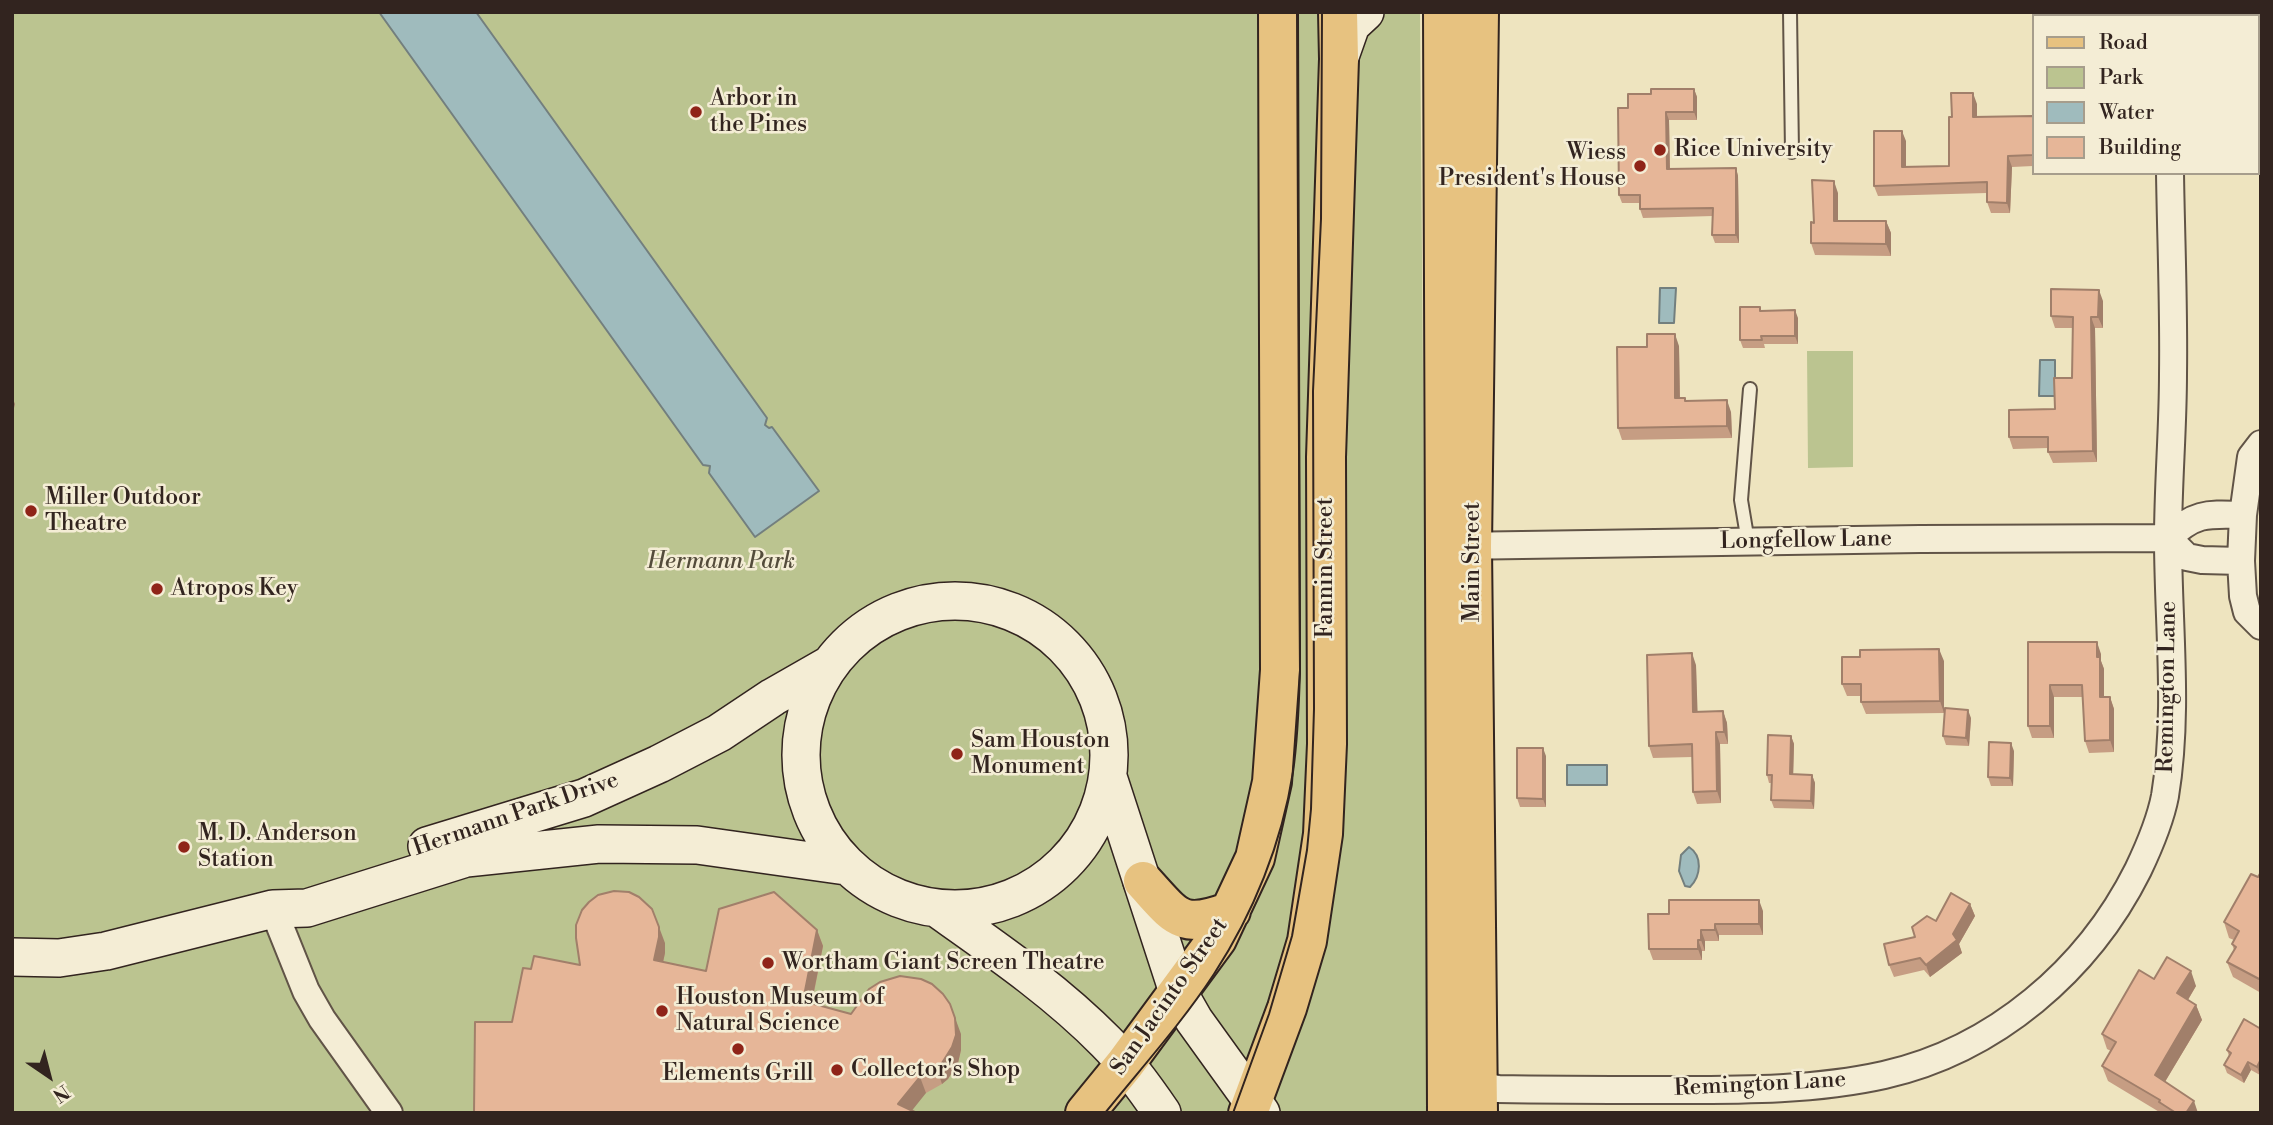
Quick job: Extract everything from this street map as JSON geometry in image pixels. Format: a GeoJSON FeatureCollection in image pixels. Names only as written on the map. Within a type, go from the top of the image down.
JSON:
{"type":"FeatureCollection","features":[{"type":"Feature","properties":{"kind":"main road","name":"Fannin Street"},"geometry":{"type":"LineString","coordinates":[[1278,12],[1280,670]]}},
{"type":"Feature","properties":{"kind":"main road","name":"Fannin Street"},"geometry":{"type":"LineString","coordinates":[[1254,1109],[1307,941],[1323,834],[1327,744],[1326,457],[1339,59],[1338,12]]}},
{"type":"Feature","properties":{"kind":"main road","name":"Main Street"},"geometry":{"type":"LineString","coordinates":[[1443,12],[1458,546],[1478,1099]]}},
{"type":"Feature","properties":{"kind":"main road","name":"Main Street"},"geometry":{"type":"LineString","coordinates":[[1447,1113],[1447,843],[1479,12]]}},
{"type":"Feature","properties":{"kind":"main road","name":"San Jacinto Street"},"geometry":{"type":"LineString","coordinates":[[1085,1113],[1125,1064],[1217,939],[1255,858],[1272,782],[1280,670]]}},
{"type":"Feature","properties":{"kind":"main road"},"geometry":{"type":"LineString","coordinates":[[1143,881],[1177,916],[1187,920],[1212,918],[1231,911]]}},
{"type":"Feature","properties":{"kind":"street"},"geometry":{"type":"LineString","coordinates":[[1339,59],[1351,25],[1365,12]]}},
{"type":"Feature","properties":{"kind":"street","name":"Remington Lane"},"geometry":{"type":"LineString","coordinates":[[1478,1099],[1499,1089],[1728,1090],[1829,1085],[1888,1074],[1941,1056],[1994,1030],[2044,994],[2086,951],[2123,900],[2150,846],[2164,801],[2170,759],[2172,709],[2168,538],[2173,373],[2170,175]]}},
{"type":"Feature","properties":{"kind":"street"},"geometry":{"type":"LineString","coordinates":[[2261,444],[2251,457],[2241,561],[2243,596],[2247,612],[2261,626]]}},
{"type":"Feature","properties":{"kind":"street"},"geometry":{"type":"LineString","coordinates":[[2241,561],[2188,557],[2168,538],[2183,524],[2207,514],[2244,515]]}},
{"type":"Feature","properties":{"kind":"street","name":"Longfellow Lane"},"geometry":{"type":"LineString","coordinates":[[1458,546],[2168,538]]}},
{"type":"Feature","properties":{"kind":"street"},"geometry":{"type":"LineString","coordinates":[[965,600],[1009,609],[1048,631],[1080,662],[1099,698],[1109,737],[1108,777],[1097,817],[1075,852],[1047,879],[1012,899],[976,908],[938,909],[888,895],[846,866],[817,827],[802,781],[801,733],[816,686],[829,665],[868,628],[901,610],[921,604],[965,600]]}},
{"type":"Feature","properties":{"kind":"street","name":"Hermann Park Drive"},"geometry":{"type":"LineString","coordinates":[[273,909],[290,888],[584,798],[719,733],[781,692],[829,665]]}},
{"type":"Feature","properties":{"kind":"street"},"geometry":{"type":"LineString","coordinates":[[1108,777],[1178,992],[1254,1109]]}},
{"type":"Feature","properties":{"kind":"street","name":"Hermann Park Drive"},"geometry":{"type":"LineString","coordinates":[[12,957],[59,958],[106,951],[273,909],[307,908],[466,858],[599,844],[697,845],[846,866]]}},
{"type":"Feature","properties":{"kind":"street"},"geometry":{"type":"LineString","coordinates":[[273,909],[295,967],[317,1010],[389,1113]]}},
{"type":"Feature","properties":{"kind":"street"},"geometry":{"type":"LineString","coordinates":[[938,909],[1059,999],[1106,1042],[1163,1113]]}},
{"type":"Feature","properties":{"kind":"lane"},"geometry":{"type":"LineString","coordinates":[[1790,12],[1792,152]]}},
{"type":"Feature","properties":{"kind":"lane"},"geometry":{"type":"LineString","coordinates":[[1748,542],[1741,500],[1750,389]]}},
{"type":"Feature","properties":{"kind":"green space","name":"Hermann Park"},"geometry":{"type":"Polygon","coordinates":[[[12,12],[1420,12],[1429,1113],[12,1113],[12,12]]]}},
{"type":"Feature","properties":{"kind":"green space"},"geometry":{"type":"Polygon","coordinates":[[[1807,351],[1853,351],[1853,467],[1808,468],[1807,351]]]}},
{"type":"Feature","properties":{"kind":"water"},"geometry":{"type":"Polygon","coordinates":[[[379,12],[476,12],[767,418],[765,425],[772,427],[819,491],[755,537],[709,473],[710,466],[703,465],[379,12]]]}},
{"type":"Feature","properties":{"kind":"water"},"geometry":{"type":"Polygon","coordinates":[[[1660,288],[1676,288],[1674,323],[1659,323],[1660,288]]]}},
{"type":"Feature","properties":{"kind":"water"},"geometry":{"type":"Polygon","coordinates":[[[2040,360],[2055,360],[2055,396],[2039,396],[2040,360]]]}},
{"type":"Feature","properties":{"kind":"water"},"geometry":{"type":"Polygon","coordinates":[[[1567,765],[1607,765],[1607,785],[1567,785],[1567,765]]]}},
{"type":"Feature","properties":{"kind":"water"},"geometry":{"type":"Polygon","coordinates":[[[1689,847],[1697,856],[1699,866],[1690,887],[1685,886],[1679,871],[1681,855],[1689,847]]]}},
{"type":"Feature","properties":{"kind":"building","name":"Wiess President's House"},"geometry":{"type":"Polygon","coordinates":[[[1651,89],[1694,89],[1694,112],[1666,112],[1667,169],[1736,168],[1736,235],[1712,235],[1713,208],[1640,209],[1640,195],[1619,195],[1618,108],[1628,108],[1628,94],[1651,94],[1651,89]]]}},
{"type":"Feature","properties":{"kind":"building"},"geometry":{"type":"Polygon","coordinates":[[[1951,93],[1973,93],[1973,117],[2032,116],[2032,155],[2008,156],[2007,203],[1987,202],[1987,182],[1874,186],[1874,131],[1902,131],[1902,167],[1949,166],[1949,117],[1952,117],[1951,93]]]}},
{"type":"Feature","properties":{"kind":"building"},"geometry":{"type":"Polygon","coordinates":[[[1812,180],[1834,181],[1834,221],[1886,221],[1886,244],[1811,243],[1811,222],[1814,223],[1812,180]]]}},
{"type":"Feature","properties":{"kind":"building"},"geometry":{"type":"Polygon","coordinates":[[[2051,289],[2099,290],[2098,317],[2091,317],[2093,451],[2048,452],[2048,437],[2009,437],[2009,410],[2055,409],[2054,378],[2072,378],[2073,317],[2051,316],[2051,289]]]}},
{"type":"Feature","properties":{"kind":"building"},"geometry":{"type":"Polygon","coordinates":[[[1740,307],[1760,307],[1760,311],[1795,310],[1795,336],[1761,336],[1762,340],[1740,340],[1740,307]]]}},
{"type":"Feature","properties":{"kind":"building"},"geometry":{"type":"Polygon","coordinates":[[[1647,334],[1675,334],[1675,398],[1685,398],[1685,401],[1727,400],[1727,426],[1618,428],[1617,347],[1647,347],[1647,334]]]}},
{"type":"Feature","properties":{"kind":"building"},"geometry":{"type":"Polygon","coordinates":[[[2028,642],[2097,642],[2097,657],[2100,657],[2100,697],[2110,697],[2110,740],[2085,741],[2082,685],[2050,685],[2050,726],[2028,726],[2028,642]]]}},
{"type":"Feature","properties":{"kind":"building"},"geometry":{"type":"Polygon","coordinates":[[[1939,649],[1940,701],[1861,702],[1861,684],[1842,684],[1842,657],[1860,657],[1860,650],[1939,649]]]}},
{"type":"Feature","properties":{"kind":"building"},"geometry":{"type":"Polygon","coordinates":[[[1692,653],[1693,712],[1723,711],[1724,732],[1716,732],[1717,791],[1693,792],[1692,744],[1649,746],[1647,655],[1692,653]]]}},
{"type":"Feature","properties":{"kind":"building"},"geometry":{"type":"Polygon","coordinates":[[[1945,708],[1968,710],[1966,738],[1943,736],[1945,708]]]}},
{"type":"Feature","properties":{"kind":"building"},"geometry":{"type":"Polygon","coordinates":[[[1768,735],[1791,736],[1790,774],[1812,775],[1811,801],[1771,800],[1772,775],[1767,775],[1768,735]]]}},
{"type":"Feature","properties":{"kind":"building"},"geometry":{"type":"Polygon","coordinates":[[[1989,742],[2011,743],[2010,778],[1988,777],[1989,742]]]}},
{"type":"Feature","properties":{"kind":"building"},"geometry":{"type":"Polygon","coordinates":[[[1517,748],[1543,748],[1543,799],[1517,798],[1517,748]]]}},
{"type":"Feature","properties":{"kind":"building"},"geometry":{"type":"Polygon","coordinates":[[[2261,872],[2261,980],[2227,962],[2236,947],[2232,944],[2239,931],[2224,922],[2251,874],[2258,877],[2261,872]]]}},
{"type":"Feature","properties":{"kind":"building","name":"Houston Museum of Natural Science"},"geometry":{"type":"Polygon","coordinates":[[[614,891],[629,892],[652,909],[659,927],[654,960],[706,971],[719,909],[774,892],[817,930],[803,1001],[851,1014],[869,989],[880,982],[900,976],[921,979],[932,984],[950,1004],[955,1018],[956,1035],[952,1047],[937,1069],[920,1077],[898,1104],[917,1113],[474,1113],[475,1022],[512,1022],[523,968],[531,969],[534,956],[580,965],[576,925],[582,910],[598,895],[614,891]]]}},
{"type":"Feature","properties":{"kind":"building"},"geometry":{"type":"Polygon","coordinates":[[[1951,893],[1970,904],[1953,934],[1957,940],[1926,965],[1920,958],[1889,965],[1884,944],[1915,937],[1912,927],[1927,916],[1936,921],[1951,893]]]}},
{"type":"Feature","properties":{"kind":"building"},"geometry":{"type":"Polygon","coordinates":[[[1669,900],[1759,900],[1759,924],[1715,924],[1715,930],[1701,930],[1698,949],[1649,949],[1648,914],[1669,914],[1669,900]]]}},
{"type":"Feature","properties":{"kind":"building"},"geometry":{"type":"Polygon","coordinates":[[[2167,957],[2191,971],[2177,993],[2196,1005],[2155,1075],[2194,1101],[2186,1113],[2176,1113],[2159,1102],[2160,1100],[2102,1066],[2116,1042],[2102,1034],[2139,970],[2154,979],[2167,957]]]}},
{"type":"Feature","properties":{"kind":"building"},"geometry":{"type":"Polygon","coordinates":[[[2244,1019],[2261,1029],[2261,1059],[2257,1067],[2248,1062],[2241,1075],[2224,1065],[2231,1053],[2227,1050],[2244,1019]]]}},
{"type":"Feature","properties":{"kind":"tram line"},"geometry":{"type":"LineString","coordinates":[[1105,1113],[1189,1010],[1228,951],[1264,877],[1282,825],[1293,772],[1300,671],[1297,12]]}},
{"type":"Feature","properties":{"kind":"tram line"},"geometry":{"type":"LineString","coordinates":[[1233,1113],[1269,1014],[1292,936],[1307,850],[1311,809],[1314,709],[1313,391],[1321,219],[1322,12]]}},
{"type":"Feature","properties":{"kind":"place","name":"Arbor in the Pines"},"geometry":{"type":"Point","coordinates":[696,112]}},
{"type":"Feature","properties":{"kind":"place","name":"Rice University"},"geometry":{"type":"Point","coordinates":[1660,150]}},
{"type":"Feature","properties":{"kind":"place","name":"Wiess President's House"},"geometry":{"type":"Point","coordinates":[1640,166]}},
{"type":"Feature","properties":{"kind":"place","name":"Miller Outdoor Theatre"},"geometry":{"type":"Point","coordinates":[31,511]}},
{"type":"Feature","properties":{"kind":"place","name":"Atropos Key"},"geometry":{"type":"Point","coordinates":[157,589]}},
{"type":"Feature","properties":{"kind":"place","name":"Sam Houston Monument"},"geometry":{"type":"Point","coordinates":[957,754]}},
{"type":"Feature","properties":{"kind":"place","name":"M. D. Anderson Station"},"geometry":{"type":"Point","coordinates":[184,847]}},
{"type":"Feature","properties":{"kind":"place","name":"Wortham Giant Screen Theatre"},"geometry":{"type":"Point","coordinates":[768,963]}},
{"type":"Feature","properties":{"kind":"place","name":"Houston Museum of Natural Science"},"geometry":{"type":"Point","coordinates":[662,1011]}},
{"type":"Feature","properties":{"kind":"place","name":"Elements Grill"},"geometry":{"type":"Point","coordinates":[738,1049]}},
{"type":"Feature","properties":{"kind":"place","name":"Collector's Shop"},"geometry":{"type":"Point","coordinates":[837,1070]}}]}
